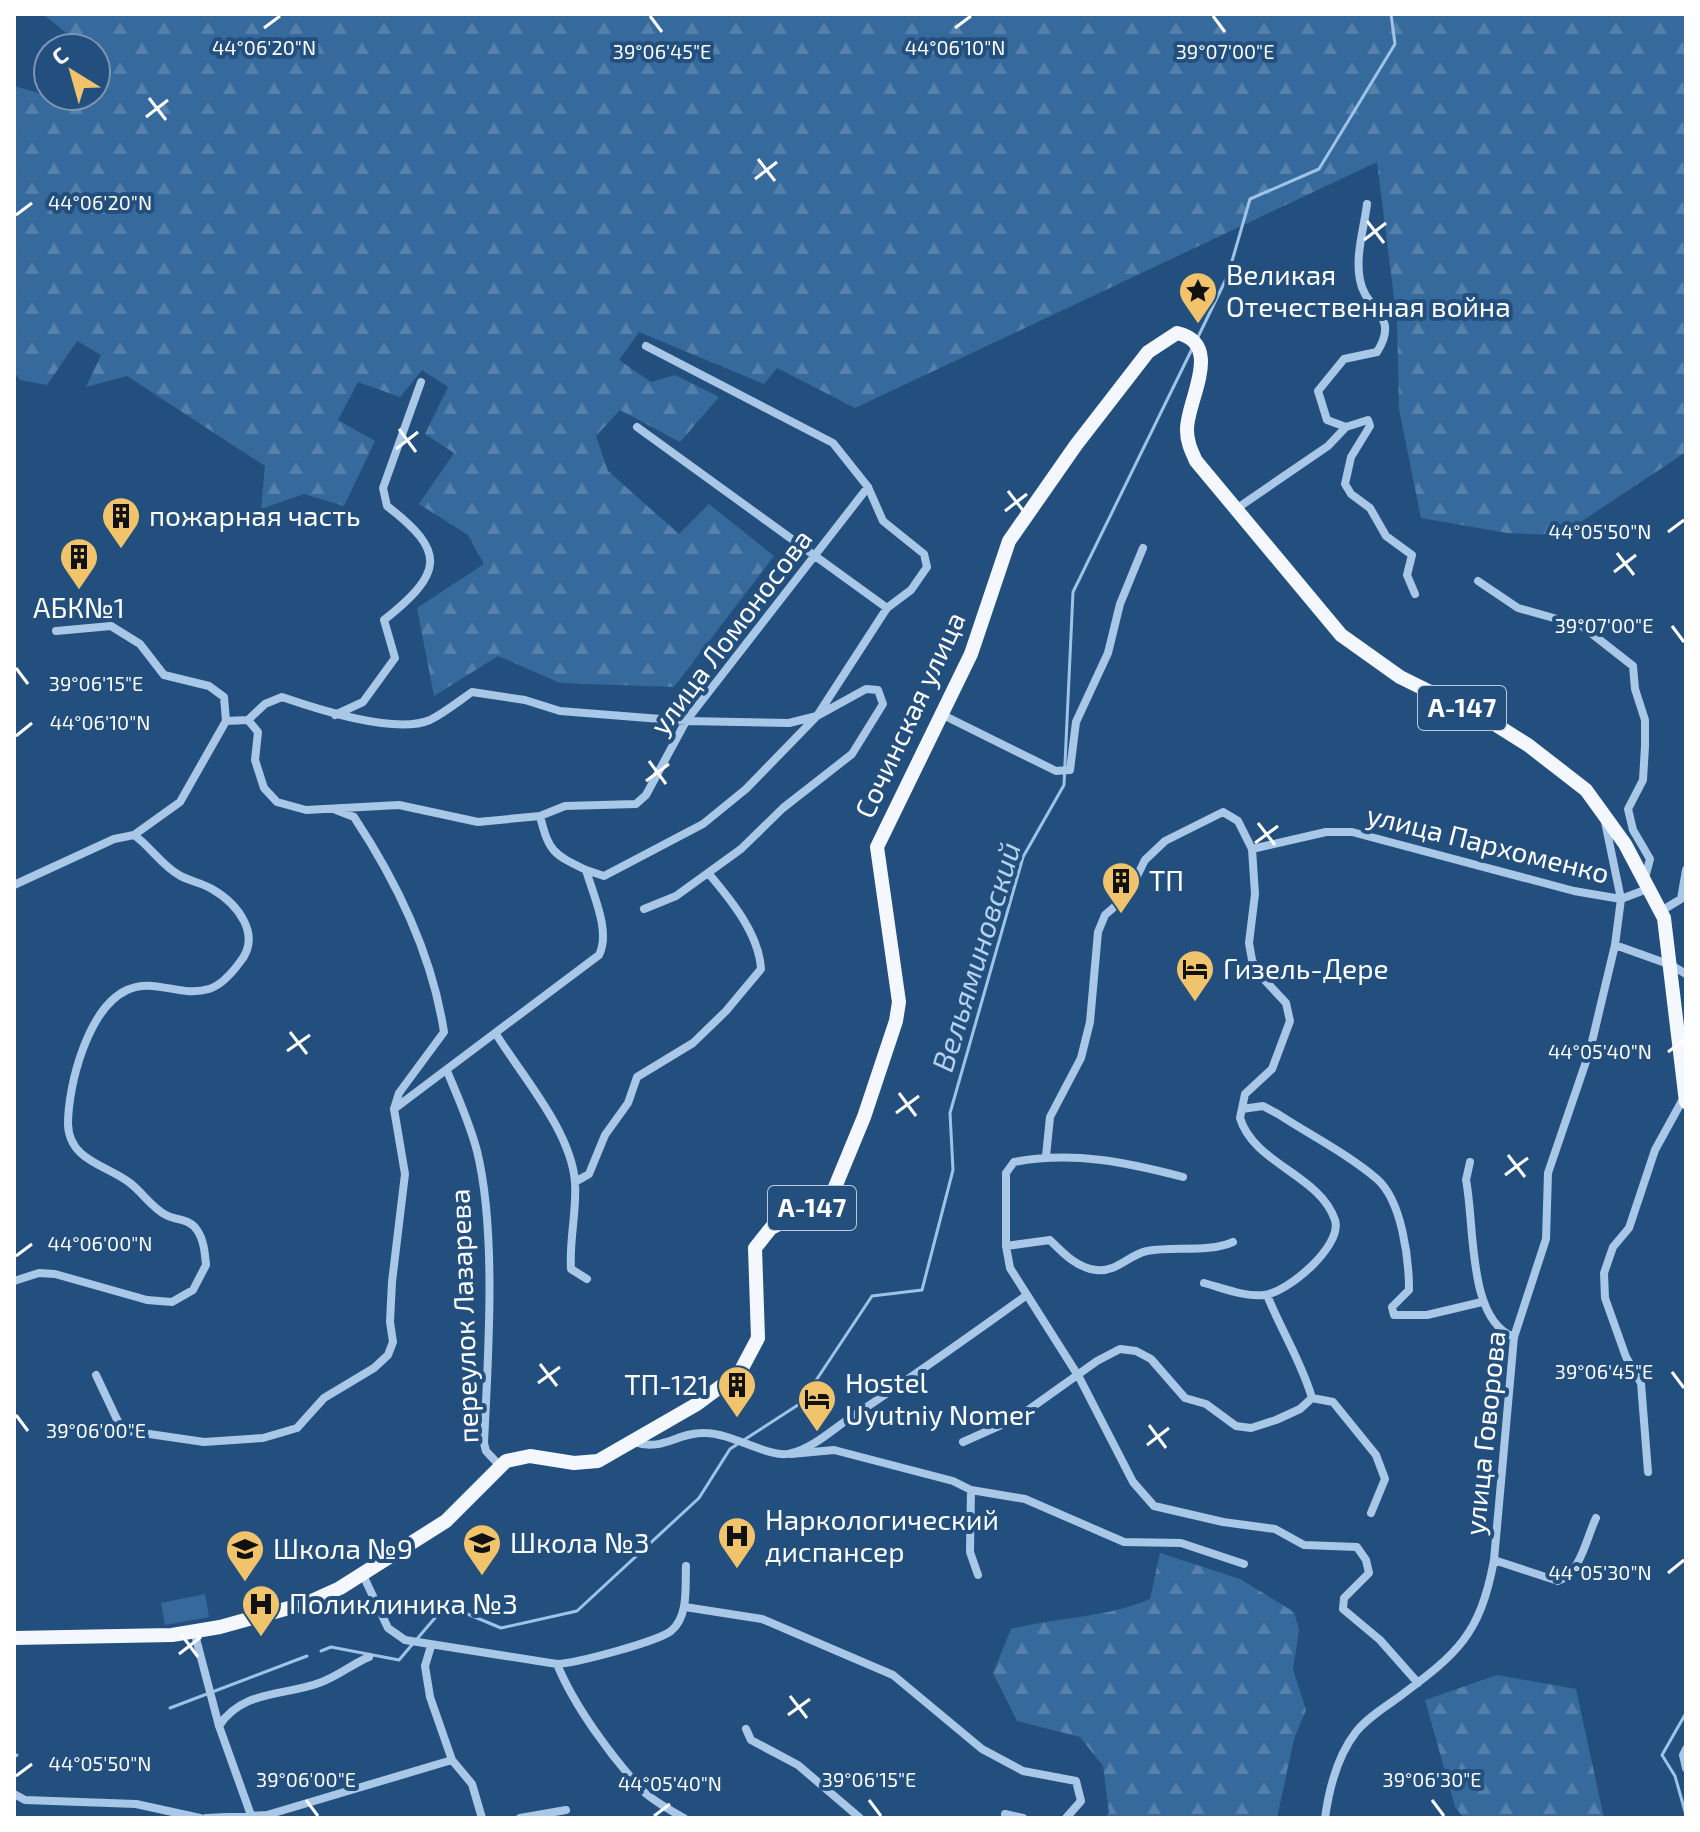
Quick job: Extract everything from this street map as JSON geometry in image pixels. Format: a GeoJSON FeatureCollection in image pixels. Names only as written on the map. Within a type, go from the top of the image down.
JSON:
{"type":"FeatureCollection","features":[{"type":"Feature","properties":{"kind":"highway","name":"Сочинская улица"},"geometry":{"type":"LineString","coordinates":[[500,1466],[530,1456],[574,1463],[598,1461],[727,1385],[740,1372],[758,1338],[753,1260],[758,1242],[771,1228],[826,1199],[845,1169],[887,1051],[899,1002],[877,847],[892,810],[943,715],[985,618],[1009,541],[1148,352],[1177,333],[1195,345],[1201,375],[1186,428],[1188,445],[1196,461],[1341,635],[1400,677],[1493,723],[1558,766],[1586,790],[1603,813],[1647,883],[1661,911],[1670,940],[1685,1100]]}},
{"type":"Feature","properties":{"kind":"highway"},"geometry":{"type":"LineString","coordinates":[[14,1638],[147,1637],[220,1627],[307,1603],[446,1521],[500,1466]]}},
{"type":"Feature","properties":{"kind":"street"},"geometry":{"type":"LineString","coordinates":[[1346,427],[1327,420],[1318,391],[1344,359],[1377,352],[1385,340],[1386,326],[1380,312],[1360,284],[1358,260],[1367,204]]}},
{"type":"Feature","properties":{"kind":"street"},"geometry":{"type":"LineString","coordinates":[[537,815],[547,844],[556,856],[604,876],[703,824],[746,789],[817,716],[887,608],[911,590],[927,567],[924,554],[883,521],[868,487],[833,443],[646,346]]}},
{"type":"Feature","properties":{"kind":"street"},"geometry":{"type":"LineString","coordinates":[[335,716],[363,702],[395,658],[384,620],[409,600],[430,570],[431,552],[420,531],[387,506],[383,488],[421,382]]}},
{"type":"Feature","properties":{"kind":"street"},"geometry":{"type":"LineString","coordinates":[[1236,509],[1328,446],[1346,427],[1368,420],[1370,426],[1351,457],[1345,484],[1351,494],[1370,508],[1386,536],[1412,555],[1407,575],[1415,594]]}},
{"type":"Feature","properties":{"kind":"street"},"geometry":{"type":"LineString","coordinates":[[637,427],[887,608]]}},
{"type":"Feature","properties":{"kind":"street","name":"улица Ломоносова"},"geometry":{"type":"LineString","coordinates":[[248,720],[258,732],[255,760],[264,788],[277,802],[306,810],[399,805],[478,822],[537,815],[565,806],[636,804],[646,795],[686,721],[868,487]]}},
{"type":"Feature","properties":{"kind":"street"},"geometry":{"type":"LineString","coordinates":[[943,715],[1058,771],[1070,770],[1076,722],[1108,653],[1120,604],[1143,548]]}},
{"type":"Feature","properties":{"kind":"street","name":"Сочинская улица"},"geometry":{"type":"LineString","coordinates":[[1478,581],[1518,608],[1582,626],[1633,666],[1635,689],[1645,720],[1645,746],[1643,780],[1628,809],[1633,830],[1650,859],[1647,883]]}},
{"type":"Feature","properties":{"kind":"street"},"geometry":{"type":"LineString","coordinates":[[14,885],[114,839],[134,835],[180,802],[226,721],[224,697],[209,686],[164,675],[140,644],[111,626],[56,631]]}},
{"type":"Feature","properties":{"kind":"street"},"geometry":{"type":"LineString","coordinates":[[226,721],[248,720],[265,704],[282,697],[335,716],[377,722],[427,721],[472,692],[525,700],[560,711],[686,721],[789,723],[817,716],[866,689],[878,690],[883,704],[852,754],[783,808],[709,874],[676,896],[644,909]]}},
{"type":"Feature","properties":{"kind":"street"},"geometry":{"type":"LineString","coordinates":[[96,1375],[122,1430],[204,1442],[240,1442],[297,1428],[324,1398],[374,1368],[388,1355],[393,1342],[391,1296],[405,1174],[394,1109],[399,1093],[444,1032],[421,940],[410,916],[354,817],[336,810]]}},
{"type":"Feature","properties":{"kind":"street"},"geometry":{"type":"LineString","coordinates":[[1046,1156],[1050,1117],[1081,1058],[1090,1022],[1098,932],[1105,915],[1127,896],[1145,860],[1165,841],[1223,812],[1233,814],[1252,849],[1255,894],[1249,943],[1252,960],[1259,974],[1286,1003],[1290,1021],[1272,1069],[1245,1094],[1242,1127],[1316,1195],[1335,1220],[1336,1231],[1324,1254],[1289,1285],[1267,1295],[1246,1294],[1204,1283]]}},
{"type":"Feature","properties":{"kind":"street","name":"улица Говорова"},"geometry":{"type":"LineString","coordinates":[[1327,1816],[1340,1757],[1357,1730],[1451,1658],[1473,1628],[1488,1593],[1494,1560],[1514,1337],[1546,1239],[1548,1173],[1590,1050],[1615,945],[1621,899],[1603,813]]}},
{"type":"Feature","properties":{"kind":"street","name":"улица Пархоменко"},"geometry":{"type":"LineString","coordinates":[[1252,849],[1326,832],[1352,832],[1574,891],[1621,899]]}},
{"type":"Feature","properties":{"kind":"street"},"geometry":{"type":"LineString","coordinates":[[14,1281],[39,1273],[55,1274],[147,1300],[172,1302],[193,1290],[206,1265],[196,1229],[183,1218],[167,1217],[128,1181],[98,1168],[77,1150],[68,1127],[72,1085],[88,1036],[106,1008],[125,990],[150,984],[189,994],[213,988],[231,975],[249,951],[250,934],[238,911],[213,890],[177,875],[134,835]]}},
{"type":"Feature","properties":{"kind":"street"},"geometry":{"type":"LineString","coordinates":[[394,1109],[599,955],[603,947],[602,927],[586,870]]}},
{"type":"Feature","properties":{"kind":"street"},"geometry":{"type":"LineString","coordinates":[[1661,911],[1681,899],[1686,870]]}},
{"type":"Feature","properties":{"kind":"street"},"geometry":{"type":"LineString","coordinates":[[575,1182],[589,1174],[605,1135],[628,1103],[637,1077],[693,1043],[726,1011],[761,969],[760,954],[745,924],[709,874]]}},
{"type":"Feature","properties":{"kind":"street"},"geometry":{"type":"LineString","coordinates":[[1621,899],[1647,883]]}},
{"type":"Feature","properties":{"kind":"street"},"geometry":{"type":"LineString","coordinates":[[1615,945],[1671,965],[1686,974]]}},
{"type":"Feature","properties":{"kind":"street"},"geometry":{"type":"LineString","coordinates":[[496,1034],[548,1111],[575,1182],[571,1269],[587,1279]]}},
{"type":"Feature","properties":{"kind":"street","name":"переулок Лазарева"},"geometry":{"type":"LineString","coordinates":[[447,1071],[477,1150],[484,1190],[488,1274],[484,1443],[500,1466]]}},
{"type":"Feature","properties":{"kind":"street"},"geometry":{"type":"LineString","coordinates":[[1648,1472],[1647,1420],[1641,1383],[1626,1357],[1605,1298],[1604,1273],[1613,1247],[1629,1228],[1655,1150],[1685,1100]]}},
{"type":"Feature","properties":{"kind":"street"},"geometry":{"type":"LineString","coordinates":[[1242,1109],[1263,1106],[1271,1110],[1379,1180],[1394,1208],[1409,1255],[1409,1290],[1392,1307],[1394,1315],[1427,1315],[1482,1302]]}},
{"type":"Feature","properties":{"kind":"street"},"geometry":{"type":"LineString","coordinates":[[1183,1177],[1092,1157],[1046,1156],[1014,1162],[1006,1173],[1006,1246],[1010,1268],[1079,1377],[1133,1482],[1154,1506],[1223,1522],[1275,1529],[1304,1545],[1357,1547],[1366,1560],[1369,1573],[1344,1598],[1343,1609],[1380,1640],[1418,1683]]}},
{"type":"Feature","properties":{"kind":"street"},"geometry":{"type":"LineString","coordinates":[[1470,1162],[1466,1180],[1482,1302],[1491,1322],[1501,1332],[1514,1337]]}},
{"type":"Feature","properties":{"kind":"street"},"geometry":{"type":"LineString","coordinates":[[1006,1246],[1050,1240],[1078,1265],[1095,1270],[1118,1268],[1139,1253],[1165,1248],[1223,1247],[1233,1242]]}},
{"type":"Feature","properties":{"kind":"street"},"geometry":{"type":"LineString","coordinates":[[791,1454],[881,1398],[1027,1295]]}},
{"type":"Feature","properties":{"kind":"street"},"geometry":{"type":"LineString","coordinates":[[1267,1295],[1283,1336],[1305,1375],[1312,1398]]}},
{"type":"Feature","properties":{"kind":"street"},"geometry":{"type":"LineString","coordinates":[[963,1442],[1017,1418],[1079,1377],[1097,1361],[1120,1349],[1136,1351],[1151,1359],[1185,1398],[1206,1404],[1236,1426],[1251,1428],[1300,1409],[1312,1398]]}},
{"type":"Feature","properties":{"kind":"street"},"geometry":{"type":"LineString","coordinates":[[1312,1398],[1333,1402],[1376,1455],[1385,1479],[1371,1513]]}},
{"type":"Feature","properties":{"kind":"street"},"geometry":{"type":"LineString","coordinates":[[634,1442],[650,1447],[697,1433],[748,1441],[763,1452],[791,1454],[834,1450],[953,1481],[971,1490],[1025,1499],[1124,1542],[1181,1543],[1244,1564]]}},
{"type":"Feature","properties":{"kind":"street"},"geometry":{"type":"LineString","coordinates":[[971,1490],[970,1552],[978,1575]]}},
{"type":"Feature","properties":{"kind":"street"},"geometry":{"type":"LineString","coordinates":[[1494,1560],[1558,1581],[1565,1580],[1574,1569],[1596,1518]]}},
{"type":"Feature","properties":{"kind":"street"},"geometry":{"type":"LineString","coordinates":[[362,1573],[388,1628],[405,1640],[557,1664],[582,1662],[671,1631],[685,1607],[686,1566]]}},
{"type":"Feature","properties":{"kind":"street"},"geometry":{"type":"LineString","coordinates":[[685,1607],[762,1619],[893,1675],[982,1749],[1023,1771],[1076,1781],[1081,1801],[1066,1818]]}},
{"type":"Feature","properties":{"kind":"street"},"geometry":{"type":"LineString","coordinates":[[194,1631],[219,1726],[252,1817]]}},
{"type":"Feature","properties":{"kind":"street"},"geometry":{"type":"LineString","coordinates":[[431,1646],[425,1666],[430,1697],[452,1760],[472,1784],[482,1818]]}},
{"type":"Feature","properties":{"kind":"street"},"geometry":{"type":"LineString","coordinates":[[219,1726],[231,1708],[270,1693],[318,1683],[369,1657]]}},
{"type":"Feature","properties":{"kind":"street"},"geometry":{"type":"LineString","coordinates":[[557,1664],[575,1702],[643,1792],[684,1818]]}},
{"type":"Feature","properties":{"kind":"street"},"geometry":{"type":"LineString","coordinates":[[746,1729],[751,1740],[798,1765],[860,1818]]}},
{"type":"Feature","properties":{"kind":"street"},"geometry":{"type":"LineString","coordinates":[[1686,1749],[1683,1755],[1686,1768]]}},
{"type":"Feature","properties":{"kind":"street"},"geometry":{"type":"LineString","coordinates":[[206,1818],[252,1817],[322,1800],[452,1760]]}},
{"type":"Feature","properties":{"kind":"street"},"geometry":{"type":"LineString","coordinates":[[14,1794],[25,1800],[136,1804],[200,1818]]}},
{"type":"Feature","properties":{"kind":"street"},"geometry":{"type":"LineString","coordinates":[[520,1818],[566,1810]]}},
{"type":"Feature","properties":{"kind":"street"},"geometry":{"type":"LineString","coordinates":[[1005,1814],[1023,1818]]}},
{"type":"Feature","properties":{"kind":"green space"},"geometry":{"type":"Polygon","coordinates":[[[43,14],[1686,14],[1686,452],[1561,535],[1507,533],[1421,518],[1399,409],[1397,321],[1377,162],[855,408],[777,368],[764,384],[639,332],[619,360],[651,382],[675,375],[719,397],[680,442],[620,410],[596,436],[608,471],[679,534],[709,504],[774,556],[674,687],[560,683],[498,656],[434,696],[417,608],[484,564],[468,535],[419,504],[454,453],[425,434],[448,387],[422,370],[400,397],[358,382],[338,420],[375,441],[344,506],[304,494],[261,509],[265,466],[127,376],[86,387],[101,355],[77,341],[47,385],[20,380],[14,371],[14,86],[32,91],[32,112],[112,112],[112,32],[65,32],[43,14]]]}},
{"type":"Feature","properties":{"kind":"green space"},"geometry":{"type":"Polygon","coordinates":[[[1160,1553],[1240,1579],[1294,1612],[1299,1630],[1293,1669],[1306,1710],[1294,1739],[1277,1818],[1104,1818],[1109,1813],[1103,1766],[1080,1737],[1017,1721],[993,1673],[1011,1629],[1099,1614],[1150,1599],[1160,1553]]]}},
{"type":"Feature","properties":{"kind":"green space"},"geometry":{"type":"Polygon","coordinates":[[[205,1594],[209,1617],[165,1625],[161,1603],[205,1594]]]}},
{"type":"Feature","properties":{"kind":"green space"},"geometry":{"type":"Polygon","coordinates":[[[1497,1675],[1576,1689],[1604,1818],[1464,1818],[1455,1807],[1425,1700],[1497,1675]]]}},
{"type":"Feature","properties":{"kind":"waterway","name":"Вельяминовский"},"geometry":{"type":"LineString","coordinates":[[1198,337],[1228,275],[1250,199],[1319,169],[1395,44],[1391,14]]}},
{"type":"Feature","properties":{"kind":"waterway","name":"Вельяминовский"},"geometry":{"type":"LineString","coordinates":[[321,1651],[331,1647],[399,1660],[446,1605],[501,1628],[577,1611],[699,1498],[730,1449],[801,1403],[872,1296],[922,1290],[953,1170],[950,1113],[1023,857],[1064,785],[1073,592],[1193,347]]}},
{"type":"Feature","properties":{"kind":"waterway","name":"Вельяминовский"},"geometry":{"type":"LineString","coordinates":[[170,1708],[307,1656]]}},
{"type":"Feature","properties":{"kind":"waterway"},"geometry":{"type":"LineString","coordinates":[[1686,1713],[1662,1755],[1675,1776],[1686,1815]]}},
{"type":"Feature","properties":{"kind":"place","name":"Великая Отечественная война"},"geometry":{"type":"Point","coordinates":[1198,325]}},
{"type":"Feature","properties":{"kind":"place","name":"пожарная часть"},"geometry":{"type":"Point","coordinates":[121,550]}},
{"type":"Feature","properties":{"kind":"place","name":"АБК№1"},"geometry":{"type":"Point","coordinates":[79,591]}},
{"type":"Feature","properties":{"kind":"place","name":"ТП"},"geometry":{"type":"Point","coordinates":[1121,915]}},
{"type":"Feature","properties":{"kind":"place","name":"Гизель-Дере"},"geometry":{"type":"Point","coordinates":[1195,1003]}},
{"type":"Feature","properties":{"kind":"place","name":"ТП-121"},"geometry":{"type":"Point","coordinates":[737,1419]}},
{"type":"Feature","properties":{"kind":"place","name":"Hostel Uyutniy Nomer"},"geometry":{"type":"Point","coordinates":[817,1433]}},
{"type":"Feature","properties":{"kind":"place","name":"Наркологический диспансер"},"geometry":{"type":"Point","coordinates":[737,1570]}},
{"type":"Feature","properties":{"kind":"place","name":"Школа №3"},"geometry":{"type":"Point","coordinates":[482,1577]}},
{"type":"Feature","properties":{"kind":"place","name":"Школа №9"},"geometry":{"type":"Point","coordinates":[245,1583]}},
{"type":"Feature","properties":{"kind":"place","name":"Поликлиника №3"},"geometry":{"type":"Point","coordinates":[261,1638]}}]}
